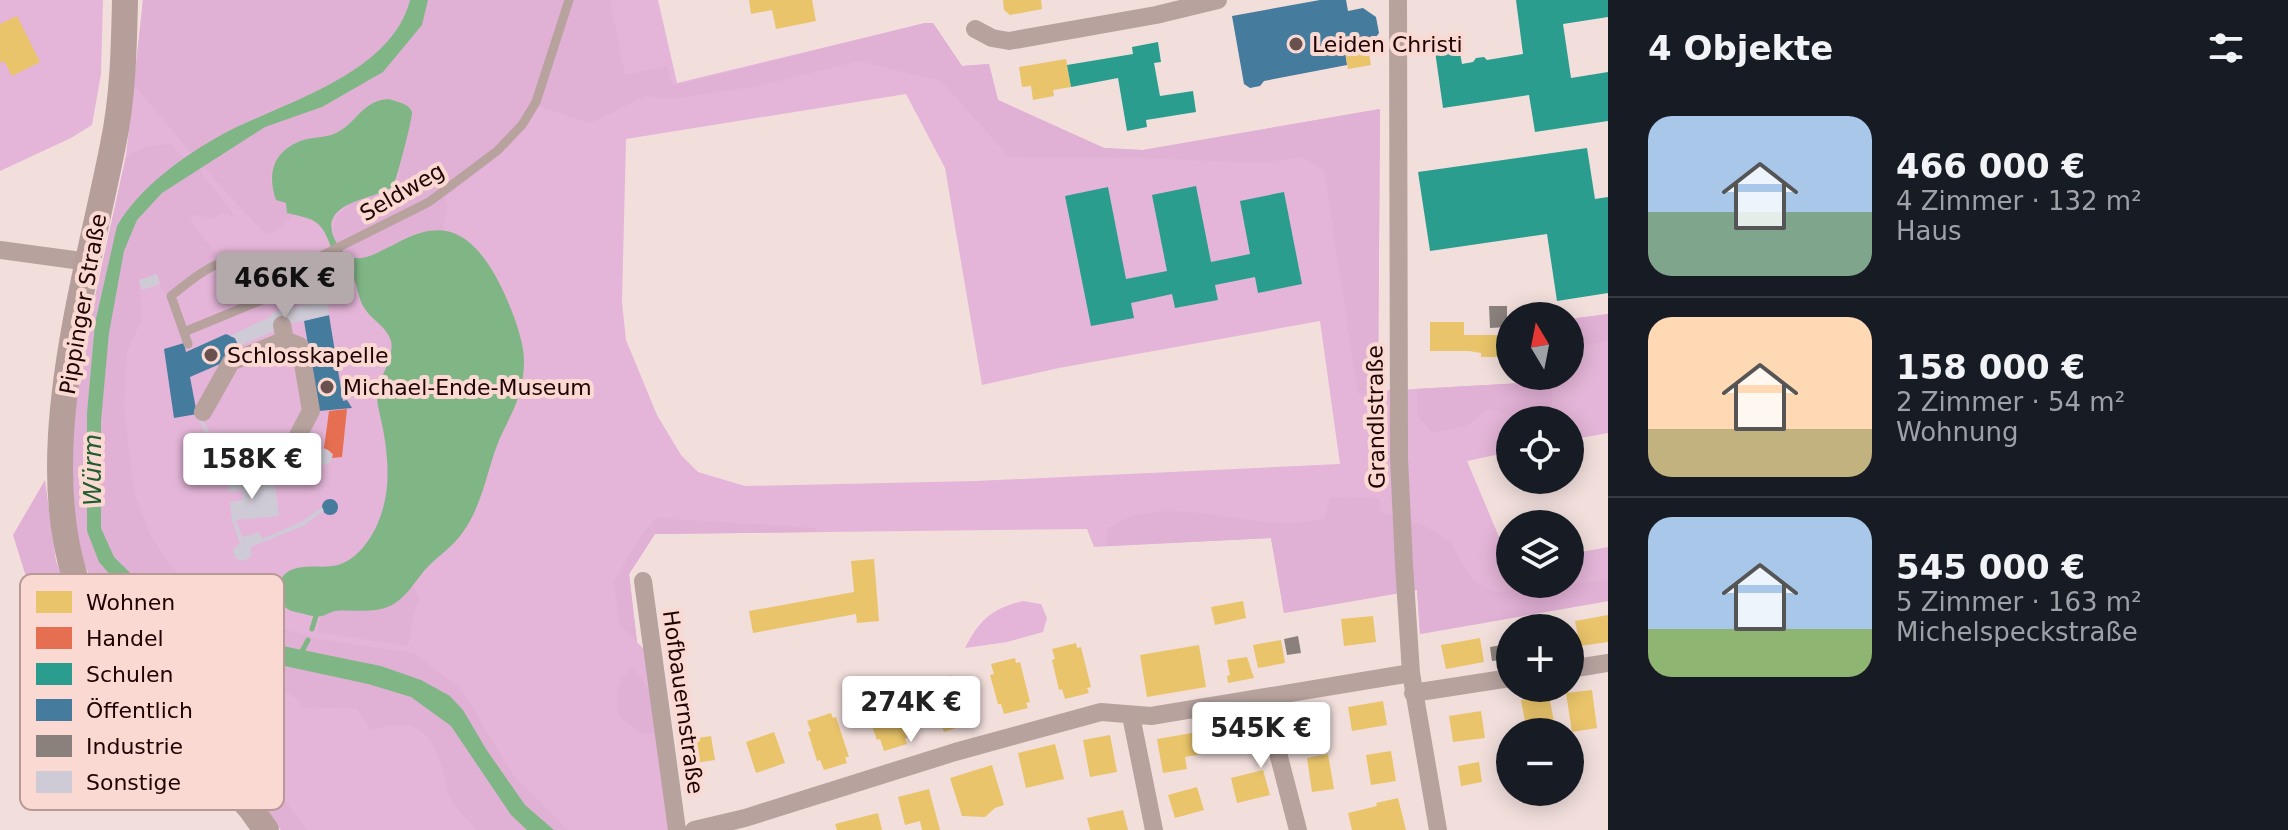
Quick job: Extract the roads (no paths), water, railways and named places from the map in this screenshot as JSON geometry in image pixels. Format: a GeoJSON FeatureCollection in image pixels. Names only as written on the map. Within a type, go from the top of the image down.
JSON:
{"type":"FeatureCollection","features":[{"type":"Feature","properties":{"kind":"main road","name":"Pippinger Straße"},"geometry":{"type":"LineString","coordinates":[[72,574],[62,504],[61,439],[71,347],[116,131],[124,55],[125,0]]}},
{"type":"Feature","properties":{"kind":"main road","name":"Pippinger Straße"},"geometry":{"type":"LineString","coordinates":[[249,810],[266,830]]}},
{"type":"Feature","properties":{"kind":"street"},"geometry":{"type":"LineString","coordinates":[[975,29],[992,38],[1009,41],[1156,15],[1218,0]]}},
{"type":"Feature","properties":{"kind":"street","name":"Grandlstraße"},"geometry":{"type":"LineString","coordinates":[[1398,0],[1399,458],[1413,693],[1438,830]]}},
{"type":"Feature","properties":{"kind":"street"},"geometry":{"type":"LineString","coordinates":[[0,250],[89,262]]}},
{"type":"Feature","properties":{"kind":"street"},"geometry":{"type":"LineString","coordinates":[[203,412],[228,387],[231,362],[284,332],[300,346],[311,411],[302,421],[293,445]]}},
{"type":"Feature","properties":{"kind":"street","name":"Hofbauernstraße"},"geometry":{"type":"LineString","coordinates":[[643,581],[677,830]]}},
{"type":"Feature","properties":{"kind":"street"},"geometry":{"type":"LineString","coordinates":[[1584,667],[1608,663]]}},
{"type":"Feature","properties":{"kind":"street"},"geometry":{"type":"LineString","coordinates":[[694,830],[745,818],[955,752],[1101,712],[1151,716],[1411,673]]}},
{"type":"Feature","properties":{"kind":"street"},"geometry":{"type":"LineString","coordinates":[[1413,693],[1496,680]]}},
{"type":"Feature","properties":{"kind":"street"},"geometry":{"type":"LineString","coordinates":[[1264,699],[1298,830]]}},
{"type":"Feature","properties":{"kind":"street"},"geometry":{"type":"LineString","coordinates":[[1131,716],[1154,830]]}},
{"type":"Feature","properties":{"kind":"lane","name":"Seldweg"},"geometry":{"type":"LineString","coordinates":[[184,332],[171,296],[216,264],[238,262],[271,280],[429,202],[497,151],[522,125],[536,102],[569,0]]}},
{"type":"Feature","properties":{"kind":"lane"},"geometry":{"type":"LineString","coordinates":[[188,344],[184,332],[276,294]]}},
{"type":"Feature","properties":{"kind":"water","name":"Würm"},"geometry":{"type":"Polygon","coordinates":[[[410,0],[428,0],[422,25],[383,72],[322,107],[265,127],[162,193],[137,220],[124,251],[109,333],[101,421],[101,528],[114,557],[131,574],[109,574],[99,562],[87,531],[87,413],[95,323],[117,226],[150,186],[193,152],[247,122],[332,83],[381,48],[399,26],[410,0]]]}},
{"type":"Feature","properties":{"kind":"water"},"geometry":{"type":"Polygon","coordinates":[[[389,99],[405,105],[412,112],[395,182],[385,191],[341,209],[331,227],[335,240],[348,256],[364,258],[423,232],[445,231],[468,242],[492,270],[508,302],[521,340],[523,377],[478,504],[459,538],[429,566],[405,595],[390,606],[312,616],[284,606],[284,576],[296,568],[332,566],[347,561],[370,539],[377,525],[385,502],[388,478],[377,395],[392,348],[386,332],[365,309],[353,277],[338,262],[323,229],[314,221],[287,213],[286,203],[276,200],[272,175],[277,160],[288,148],[301,141],[338,132],[380,100],[389,99]]]}},
{"type":"Feature","properties":{"kind":"water"},"geometry":{"type":"Polygon","coordinates":[[[284,646],[381,666],[421,680],[450,696],[463,710],[525,805],[554,830],[527,830],[511,815],[451,726],[411,697],[284,666],[284,646]]]}},
{"type":"Feature","properties":{"kind":"waterway"},"geometry":{"type":"LineString","coordinates":[[312,629],[316,616]]}},
{"type":"Feature","properties":{"kind":"waterway"},"geometry":{"type":"LineString","coordinates":[[300,655],[308,640]]}},
{"type":"Feature","properties":{"kind":"place","name":"Leiden Christi"},"geometry":{"type":"Point","coordinates":[1296,44]}},
{"type":"Feature","properties":{"kind":"place","name":"Schlosskapelle"},"geometry":{"type":"Point","coordinates":[211,355]}},
{"type":"Feature","properties":{"kind":"place","name":"Michael-Ende-Museum"},"geometry":{"type":"Point","coordinates":[327,387]}}]}
